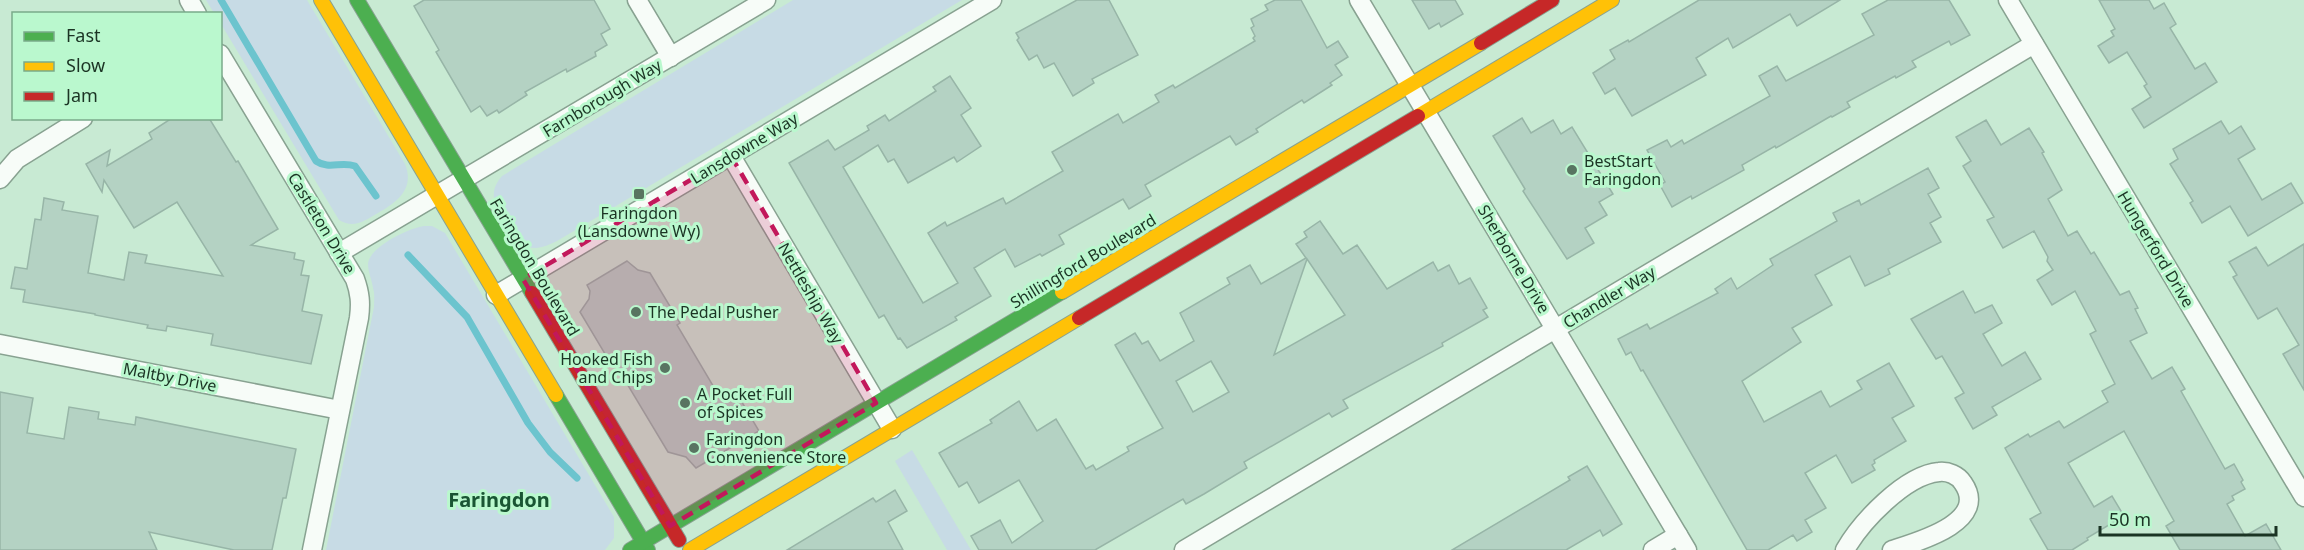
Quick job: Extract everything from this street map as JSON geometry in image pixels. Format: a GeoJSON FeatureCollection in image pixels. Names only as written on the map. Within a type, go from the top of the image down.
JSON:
{"type":"FeatureCollection","features":[{"type":"Feature","properties":{"kind":"street"},"geometry":{"type":"LineString","coordinates":[[321,0],[645,546]]}},
{"type":"Feature","properties":{"kind":"street","name":"Faringdon Boulevard"},"geometry":{"type":"LineString","coordinates":[[357,0],[685,550]]}},
{"type":"Feature","properties":{"kind":"street"},"geometry":{"type":"LineString","coordinates":[[637,0],[671,57]]}},
{"type":"Feature","properties":{"kind":"street","name":"Farnborough Way"},"geometry":{"type":"LineString","coordinates":[[339,253],[766,0]]}},
{"type":"Feature","properties":{"kind":"street","name":"Lansdowne Way"},"geometry":{"type":"LineString","coordinates":[[496,295],[992,0]]}},
{"type":"Feature","properties":{"kind":"street","name":"Sherborne Drive"},"geometry":{"type":"LineString","coordinates":[[1359,0],[1683,543]]}},
{"type":"Feature","properties":{"kind":"street","name":"Shillingford Boulevard"},"geometry":{"type":"LineString","coordinates":[[630,550],[645,546],[670,526],[1552,0]]}},
{"type":"Feature","properties":{"kind":"street"},"geometry":{"type":"LineString","coordinates":[[690,550],[1612,0]]}},
{"type":"Feature","properties":{"kind":"street","name":"Hungerford Drive"},"geometry":{"type":"LineString","coordinates":[[2008,0],[2304,497]]}},
{"type":"Feature","properties":{"kind":"street","name":"Chandler Way"},"geometry":{"type":"LineString","coordinates":[[1184,550],[2034,44]]}},
{"type":"Feature","properties":{"kind":"street","name":"Castleton Drive"},"geometry":{"type":"LineString","coordinates":[[222,57],[356,279],[361,303],[312,550]]}},
{"type":"Feature","properties":{"kind":"street"},"geometry":{"type":"LineString","coordinates":[[0,180],[16,159],[80,120]]}},
{"type":"Feature","properties":{"kind":"street","name":"Nettleship Way"},"geometry":{"type":"LineString","coordinates":[[731,156],[892,429]]}},
{"type":"Feature","properties":{"kind":"street","name":"Maltby Drive"},"geometry":{"type":"LineString","coordinates":[[0,344],[340,410]]}},
{"type":"Feature","properties":{"kind":"street"},"geometry":{"type":"LineString","coordinates":[[1845,550],[1855,532],[1904,487],[1929,474],[1941,472],[1953,474],[1962,480],[1969,502],[1964,515],[1956,523],[1931,536],[1892,550]]}},
{"type":"Feature","properties":{"kind":"street"},"geometry":{"type":"LineString","coordinates":[[1653,550],[1683,543]]}},
{"type":"Feature","properties":{"kind":"highlighted area"},"geometry":{"type":"Polygon","coordinates":[[[731,156],[876,403],[670,526],[523,279],[731,156]]]}},
{"type":"Feature","properties":{"kind":"shaded area"},"geometry":{"type":"Polygon","coordinates":[[[206,0],[307,0],[405,164],[408,181],[398,199],[359,223],[349,224],[339,220],[222,26],[222,12],[213,12],[206,0]]]}},
{"type":"Feature","properties":{"kind":"shaded area"},"geometry":{"type":"Polygon","coordinates":[[[793,0],[962,0],[557,241],[543,247],[533,248],[523,244],[512,233],[501,219],[495,204],[495,189],[502,176],[793,0]]]}},
{"type":"Feature","properties":{"kind":"shaded area"},"geometry":{"type":"Polygon","coordinates":[[[424,226],[432,226],[445,233],[614,517],[614,538],[605,550],[326,550],[374,307],[374,293],[368,264],[375,251],[382,245],[400,234],[424,226]]]}},
{"type":"Feature","properties":{"kind":"shaded area"},"geometry":{"type":"Polygon","coordinates":[[[912,450],[971,550],[947,550],[895,461],[912,450]]]}},
{"type":"Feature","properties":{"kind":"building"},"geometry":{"type":"Polygon","coordinates":[[[424,0],[594,0],[610,29],[601,34],[607,45],[595,52],[596,56],[567,72],[566,69],[525,92],[527,95],[499,113],[497,110],[487,116],[480,106],[471,112],[436,52],[439,50],[414,6],[424,0]]]}},
{"type":"Feature","properties":{"kind":"building"},"geometry":{"type":"Polygon","coordinates":[[[1077,0],[1109,0],[1138,55],[1092,79],[1094,83],[1073,96],[1054,63],[1044,68],[1037,55],[1029,60],[1017,40],[1019,38],[1016,33],[1077,0]]]}},
{"type":"Feature","properties":{"kind":"building"},"geometry":{"type":"Polygon","coordinates":[[[1275,0],[1301,0],[1327,48],[1338,41],[1348,57],[1335,65],[1342,75],[1330,83],[1332,85],[1304,103],[1302,100],[1256,129],[1258,132],[1236,145],[1230,136],[1145,185],[1151,196],[1129,209],[1123,199],[1059,235],[1064,244],[1042,256],[1040,254],[1015,267],[1005,249],[974,268],[991,296],[955,317],[957,320],[907,348],[900,338],[898,339],[884,315],[879,318],[789,163],[828,140],[835,150],[869,130],[867,126],[885,115],[889,121],[936,91],[933,87],[950,76],[971,108],[961,115],[981,146],[957,162],[954,157],[908,183],[894,159],[888,162],[878,145],[843,167],[923,303],[958,283],[928,233],[945,222],[947,226],[1003,198],[1006,204],[1063,171],[1052,152],[1118,114],[1123,123],[1159,102],[1155,95],[1173,85],[1175,88],[1255,41],[1251,19],[1268,10],[1265,5],[1275,0]]]}},
{"type":"Feature","properties":{"kind":"building"},"geometry":{"type":"Polygon","coordinates":[[[1412,0],[1455,0],[1463,14],[1441,27],[1439,23],[1429,29],[1412,0]]]}},
{"type":"Feature","properties":{"kind":"building"},"geometry":{"type":"Polygon","coordinates":[[[1699,0],[1840,0],[1797,26],[1790,14],[1733,48],[1728,38],[1696,58],[1706,75],[1632,116],[1615,88],[1605,94],[1593,73],[1615,59],[1610,50],[1628,40],[1629,42],[1699,0]]]}},
{"type":"Feature","properties":{"kind":"building"},"geometry":{"type":"Polygon","coordinates":[[[1888,0],[1949,0],[1970,35],[1951,45],[1949,41],[1912,61],[1916,67],[1847,102],[1850,107],[1742,165],[1744,170],[1692,199],[1691,196],[1672,207],[1660,185],[1665,182],[1647,150],[1667,140],[1671,147],[1682,140],[1684,144],[1770,96],[1759,76],[1777,66],[1786,81],[1874,35],[1862,14],[1888,0]]]}},
{"type":"Feature","properties":{"kind":"building"},"geometry":{"type":"Polygon","coordinates":[[[2099,0],[2149,0],[2154,9],[2164,3],[2176,24],[2170,28],[2195,69],[2205,63],[2217,82],[2144,128],[2132,109],[2151,97],[2144,86],[2147,84],[2127,52],[2109,63],[2098,46],[2114,36],[2111,31],[2115,29],[2099,0]]]}},
{"type":"Feature","properties":{"kind":"building"},"geometry":{"type":"Polygon","coordinates":[[[1522,118],[1531,133],[1553,120],[1561,134],[1572,127],[1613,194],[1599,202],[1607,215],[1585,228],[1594,243],[1567,259],[1523,191],[1525,189],[1493,136],[1522,118]]]}},
{"type":"Feature","properties":{"kind":"building"},"geometry":{"type":"Polygon","coordinates":[[[169,120],[210,120],[236,162],[238,161],[278,229],[251,245],[295,253],[294,259],[304,261],[301,275],[309,276],[302,311],[322,315],[311,364],[211,345],[213,334],[167,326],[166,331],[147,328],[148,325],[23,302],[25,290],[11,288],[15,267],[27,269],[35,219],[41,220],[44,198],[64,202],[62,210],[98,216],[88,273],[124,280],[129,252],[147,255],[145,263],[223,276],[177,202],[134,228],[104,180],[102,192],[86,164],[110,150],[107,166],[152,139],[149,133],[169,120]]]}},
{"type":"Feature","properties":{"kind":"building"},"geometry":{"type":"Polygon","coordinates":[[[1986,120],[2001,145],[2029,128],[2044,152],[2042,153],[2062,190],[2048,199],[2068,236],[2077,231],[2091,254],[2094,252],[2120,295],[2129,291],[2138,308],[2135,309],[2147,333],[2130,341],[2152,379],[2172,367],[2185,389],[2181,391],[2225,469],[2234,464],[2243,480],[2241,482],[2245,489],[2232,496],[2234,500],[2227,504],[2245,536],[2266,524],[2281,550],[2180,550],[2166,526],[2174,521],[2124,431],[2068,463],[2094,507],[2112,496],[2124,516],[2087,538],[2088,540],[2072,550],[2048,550],[2030,519],[2041,513],[2005,448],[2028,434],[2030,437],[2059,421],[2064,428],[2108,402],[2102,391],[2115,384],[2090,334],[2096,331],[2075,291],[2052,305],[2037,280],[2053,270],[2034,231],[2003,248],[1987,220],[1994,217],[1963,166],[1971,161],[1956,137],[1986,120]]]}},
{"type":"Feature","properties":{"kind":"building"},"geometry":{"type":"Polygon","coordinates":[[[2221,121],[2229,134],[2241,126],[2255,149],[2238,159],[2262,200],[2291,183],[2303,203],[2248,236],[2230,206],[2202,223],[2190,203],[2193,201],[2170,164],[2178,159],[2173,149],[2221,121]]]}},
{"type":"Feature","properties":{"kind":"building"},"geometry":{"type":"Polygon","coordinates":[[[1928,168],[1939,188],[1928,194],[1941,217],[1930,223],[1941,242],[1888,269],[1890,274],[1865,286],[1850,256],[1815,275],[1832,305],[1792,328],[1801,342],[1742,381],[1764,422],[1821,391],[1830,407],[1862,389],[1857,381],[1889,363],[1914,406],[1892,418],[1906,441],[1874,460],[1875,463],[1872,465],[1875,470],[1852,483],[1836,455],[1805,473],[1826,508],[1805,520],[1812,532],[1797,541],[1793,535],[1768,550],[1747,550],[1643,370],[1641,371],[1631,352],[1626,355],[1618,339],[1647,324],[1650,329],[1718,293],[1715,289],[1731,278],[1737,289],[1773,265],[1770,259],[1837,221],[1833,213],[1859,200],[1861,205],[1928,168]]]}},
{"type":"Feature","properties":{"kind":"building"},"geometry":{"type":"Polygon","coordinates":[[[1320,221],[1343,254],[1357,245],[1387,289],[1433,262],[1438,271],[1449,265],[1459,284],[1470,278],[1487,308],[1483,310],[1488,317],[1442,343],[1443,346],[1343,400],[1348,408],[1332,417],[1329,413],[1244,462],[1247,468],[1204,494],[1186,504],[1183,499],[1095,550],[979,550],[971,536],[1000,520],[1012,543],[1043,521],[1019,480],[979,503],[967,482],[959,487],[939,453],[992,423],[990,420],[1019,401],[1037,431],[1056,419],[1086,469],[1093,465],[1096,470],[1129,451],[1127,447],[1163,428],[1115,345],[1135,333],[1142,344],[1148,341],[1160,361],[1194,341],[1180,313],[1230,284],[1227,278],[1250,265],[1261,284],[1306,258],[1296,244],[1307,237],[1304,232],[1320,221]],[[1307,259],[1274,355],[1345,315],[1307,259]],[[1211,361],[1176,381],[1193,412],[1229,392],[1211,361]]]}},
{"type":"Feature","properties":{"kind":"building"},"geometry":{"type":"Polygon","coordinates":[[[2304,244],[2304,390],[2283,354],[2299,345],[2277,308],[2258,319],[2233,277],[2237,275],[2229,262],[2256,247],[2268,266],[2304,244]]]}},
{"type":"Feature","properties":{"kind":"building"},"geometry":{"type":"Polygon","coordinates":[[[627,261],[638,270],[650,273],[680,323],[677,325],[722,401],[736,392],[759,431],[696,468],[686,457],[668,452],[614,362],[611,364],[580,312],[589,299],[590,291],[587,285],[627,261]]]}},
{"type":"Feature","properties":{"kind":"building"},"geometry":{"type":"Polygon","coordinates":[[[1963,291],[1975,313],[1992,305],[2002,323],[1983,334],[2002,366],[2025,352],[2041,379],[1992,407],[1997,415],[1973,429],[1955,398],[1964,393],[1942,356],[1936,359],[1911,319],[1963,291]]]}},
{"type":"Feature","properties":{"kind":"building"},"geometry":{"type":"Polygon","coordinates":[[[0,392],[33,398],[27,433],[64,439],[69,407],[99,412],[98,419],[135,425],[136,417],[296,449],[272,550],[234,550],[149,532],[157,550],[0,550],[0,392]]]}},
{"type":"Feature","properties":{"kind":"building"},"geometry":{"type":"Polygon","coordinates":[[[1587,466],[1622,524],[1603,536],[1600,530],[1566,550],[1452,550],[1570,480],[1568,477],[1587,466]]]}},
{"type":"Feature","properties":{"kind":"building"},"geometry":{"type":"Polygon","coordinates":[[[895,490],[907,511],[888,522],[903,550],[787,550],[873,498],[876,502],[895,490]]]}},
{"type":"Feature","properties":{"kind":"waterway"},"geometry":{"type":"LineString","coordinates":[[221,0],[316,161],[326,165],[355,166],[376,196]]}},
{"type":"Feature","properties":{"kind":"waterway"},"geometry":{"type":"LineString","coordinates":[[408,255],[467,317],[528,423],[550,452],[577,478]]}},
{"type":"Feature","properties":{"kind":"traffic: fast"},"geometry":{"type":"LineString","coordinates":[[357,0],[532,293]]}},
{"type":"Feature","properties":{"kind":"traffic: fast"},"geometry":{"type":"LineString","coordinates":[[630,550],[1062,292]]}},
{"type":"Feature","properties":{"kind":"traffic: fast"},"geometry":{"type":"LineString","coordinates":[[556,395],[648,550]]}},
{"type":"Feature","properties":{"kind":"traffic: slow"},"geometry":{"type":"LineString","coordinates":[[321,0],[556,395]]}},
{"type":"Feature","properties":{"kind":"traffic: slow"},"geometry":{"type":"LineString","coordinates":[[1418,116],[1612,0]]}},
{"type":"Feature","properties":{"kind":"traffic: slow"},"geometry":{"type":"LineString","coordinates":[[1062,292],[1481,43]]}},
{"type":"Feature","properties":{"kind":"traffic: slow"},"geometry":{"type":"LineString","coordinates":[[690,550],[1079,318]]}},
{"type":"Feature","properties":{"kind":"traffic: jam"},"geometry":{"type":"LineString","coordinates":[[1481,43],[1552,0]]}},
{"type":"Feature","properties":{"kind":"traffic: jam"},"geometry":{"type":"LineString","coordinates":[[1079,318],[1418,116]]}},
{"type":"Feature","properties":{"kind":"traffic: jam"},"geometry":{"type":"LineString","coordinates":[[532,293],[679,540]]}},
{"type":"Feature","properties":{"kind":"place","name":"BestStart Faringdon"},"geometry":{"type":"Point","coordinates":[1572,170]}},
{"type":"Feature","properties":{"kind":"place","name":"Faringdon (Lansdowne Wy)"},"geometry":{"type":"Point","coordinates":[639,194]}},
{"type":"Feature","properties":{"kind":"place","name":"The Pedal Pusher"},"geometry":{"type":"Point","coordinates":[636,312]}},
{"type":"Feature","properties":{"kind":"place","name":"Hooked Fish and Chips"},"geometry":{"type":"Point","coordinates":[665,368]}},
{"type":"Feature","properties":{"kind":"place","name":"A Pocket Full of Spices"},"geometry":{"type":"Point","coordinates":[685,403]}},
{"type":"Feature","properties":{"kind":"place","name":"Faringdon Convenience Store"},"geometry":{"type":"Point","coordinates":[694,448]}},
{"type":"Feature","properties":{"kind":"district","name":"Faringdon"},"geometry":{"type":"Point","coordinates":[499,499]}}]}
